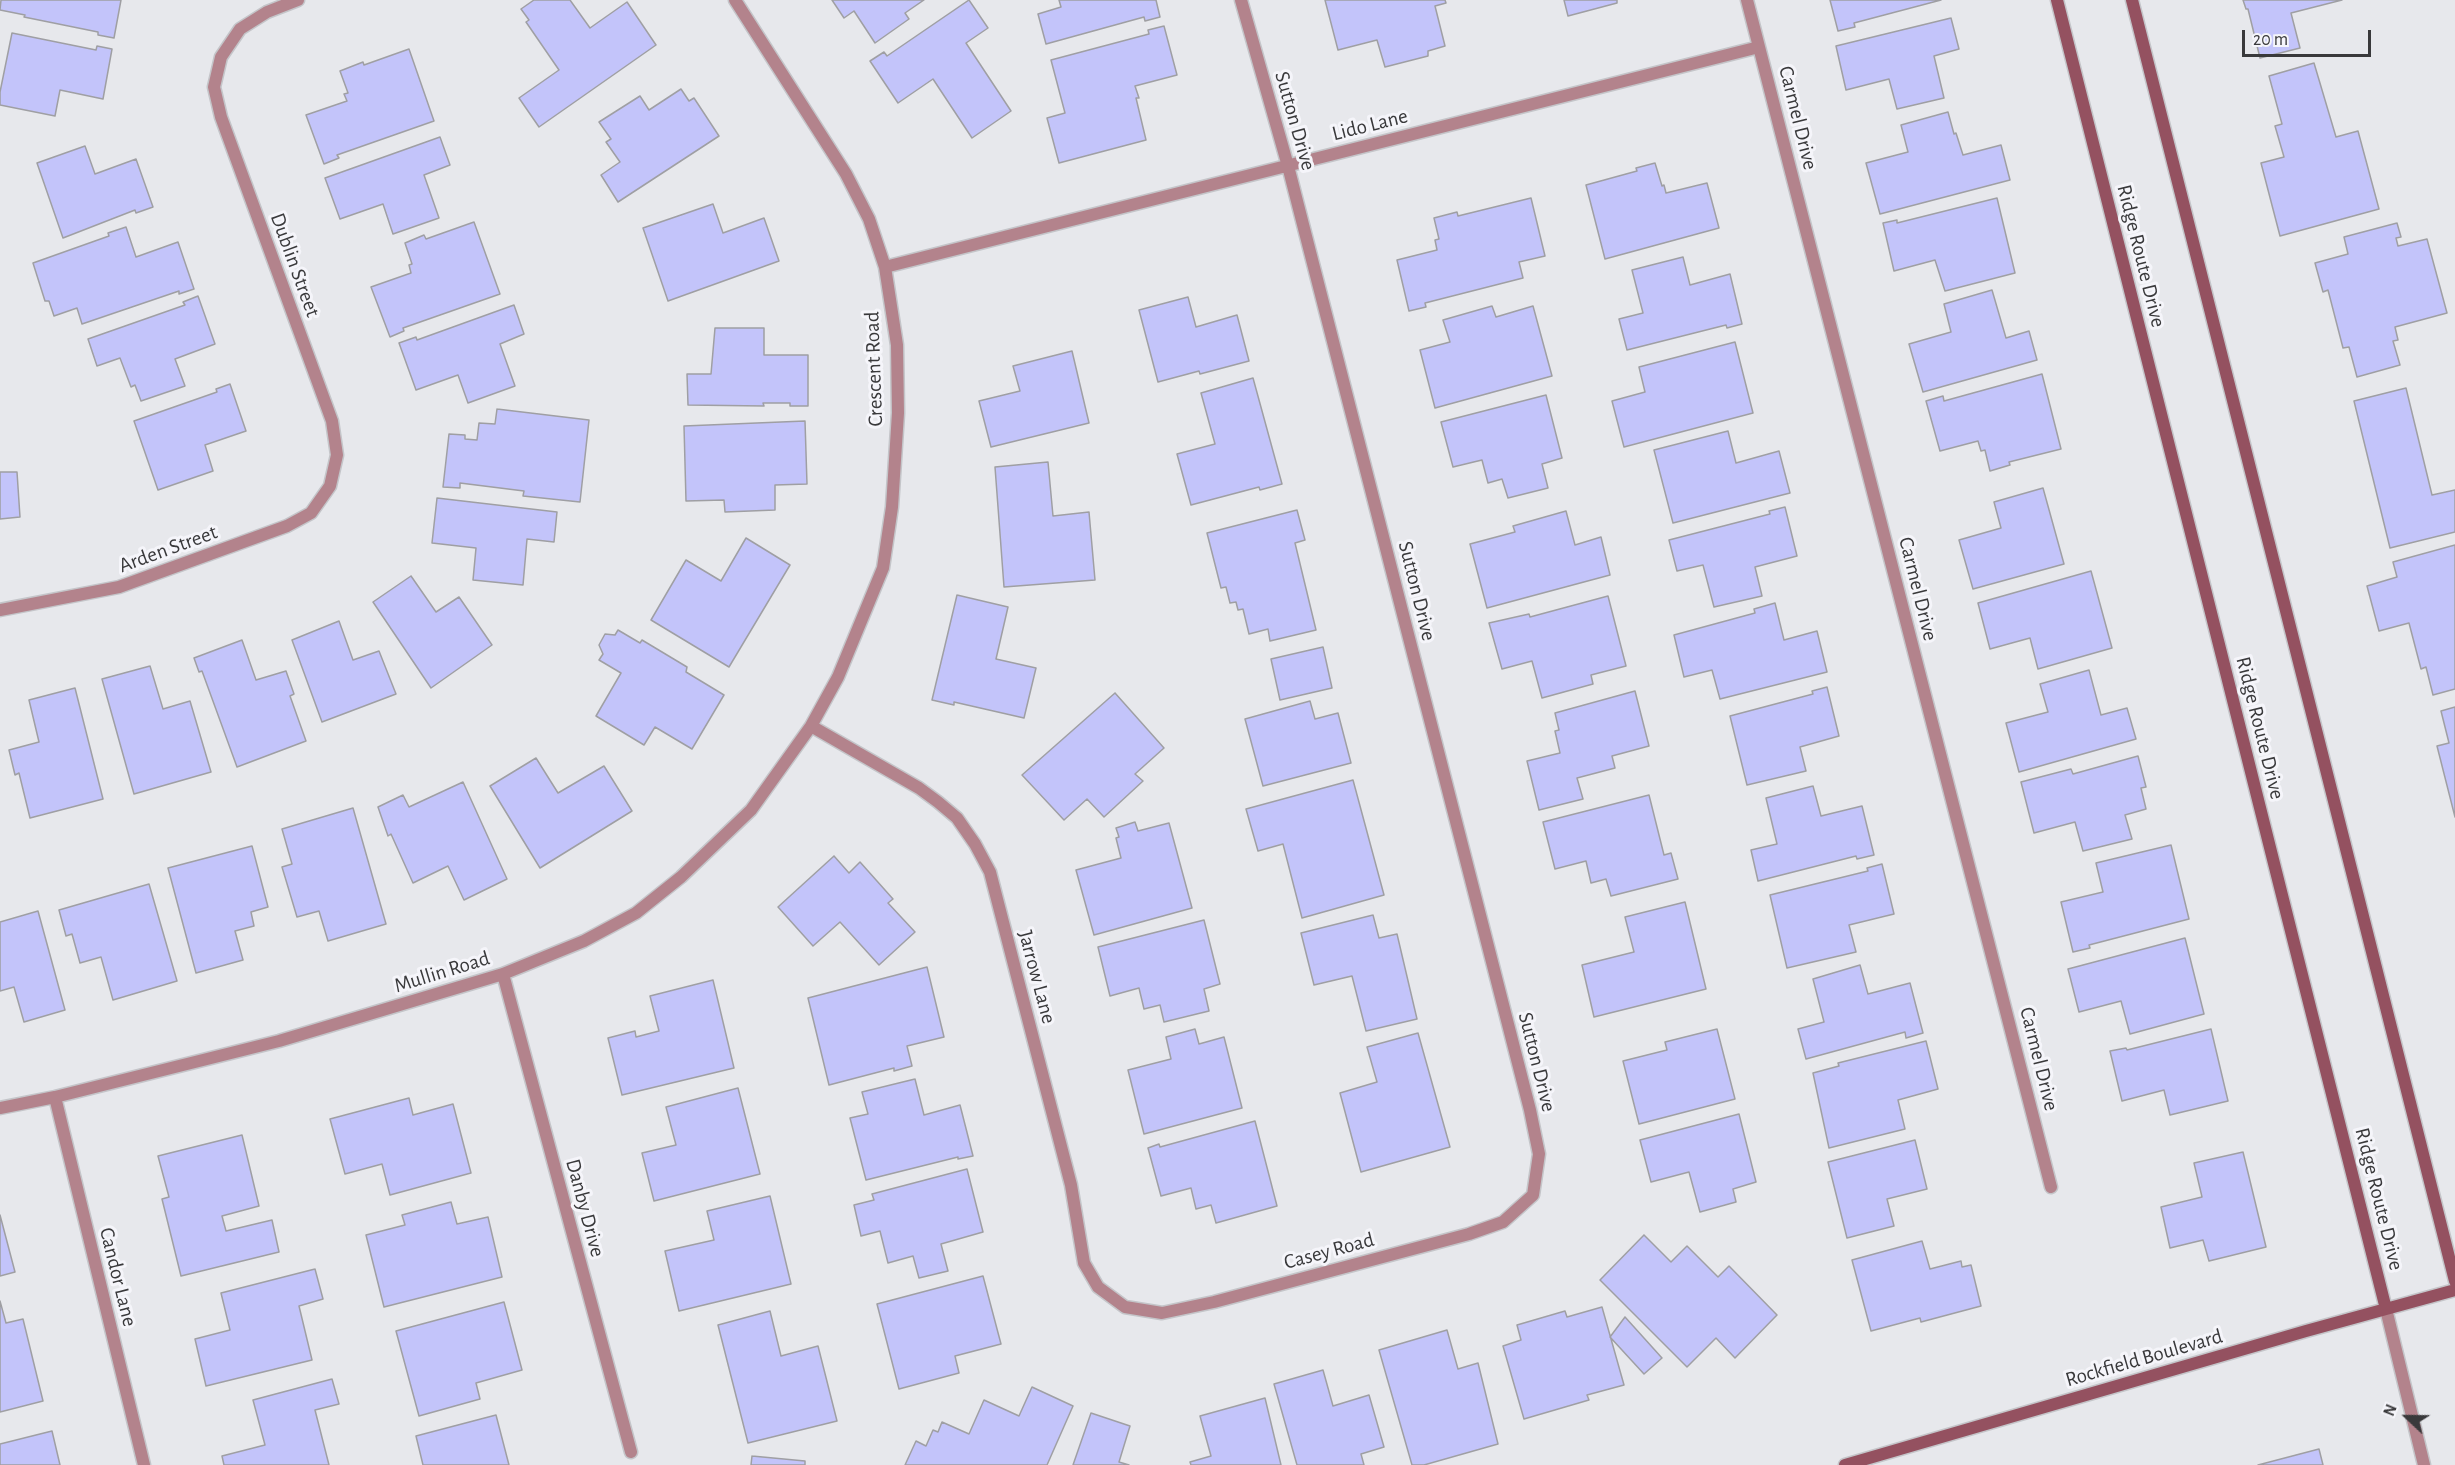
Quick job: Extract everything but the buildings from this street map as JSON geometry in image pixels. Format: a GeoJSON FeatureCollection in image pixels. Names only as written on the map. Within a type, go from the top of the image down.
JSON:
{"type":"FeatureCollection","features":[{"type":"Feature","properties":{"kind":"main road","name":"Ridge Route Drive"},"geometry":{"type":"LineString","coordinates":[[2057,0],[2386,1309]]}},
{"type":"Feature","properties":{"kind":"main road"},"geometry":{"type":"LineString","coordinates":[[2132,0],[2455,1281]]}},
{"type":"Feature","properties":{"kind":"main road","name":"Rockfield Boulevard"},"geometry":{"type":"LineString","coordinates":[[1845,1465],[2455,1290]]}},
{"type":"Feature","properties":{"kind":"street","name":"Dublin Street"},"geometry":{"type":"LineString","coordinates":[[298,0],[267,12],[240,29],[221,57],[214,87],[221,117],[332,421],[337,455],[330,486]]}},
{"type":"Feature","properties":{"kind":"street","name":"Crescent Road"},"geometry":{"type":"LineString","coordinates":[[735,0],[846,174],[869,219],[885,267],[897,345],[898,412],[892,507],[883,568],[838,677],[811,726]]}},
{"type":"Feature","properties":{"kind":"street","name":"Sutton Drive"},"geometry":{"type":"LineString","coordinates":[[1241,0],[1288,166],[1530,1110],[1539,1154],[1533,1195]]}},
{"type":"Feature","properties":{"kind":"street","name":"Carmel Drive"},"geometry":{"type":"LineString","coordinates":[[1747,0],[2052,1187]]}},
{"type":"Feature","properties":{"kind":"street","name":"Lido Lane"},"geometry":{"type":"LineString","coordinates":[[885,267],[1759,47]]}},
{"type":"Feature","properties":{"kind":"street","name":"Arden Street"},"geometry":{"type":"LineString","coordinates":[[0,610],[120,587],[287,526],[311,513],[330,486]]}},
{"type":"Feature","properties":{"kind":"street","name":"Mullin Road"},"geometry":{"type":"LineString","coordinates":[[0,1108],[55,1097],[279,1041],[503,974],[584,941],[636,913],[681,876],[751,810],[811,726]]}},
{"type":"Feature","properties":{"kind":"street","name":"Jarrow Lane"},"geometry":{"type":"LineString","coordinates":[[811,726],[938,802],[957,818],[975,844],[990,872],[1002,918],[1071,1185],[1084,1263],[1098,1287],[1125,1307]]}},
{"type":"Feature","properties":{"kind":"street","name":"Danby Drive"},"geometry":{"type":"LineString","coordinates":[[503,974],[630,1452]]}},
{"type":"Feature","properties":{"kind":"street","name":"Candor Lane"},"geometry":{"type":"LineString","coordinates":[[55,1097],[144,1465]]}},
{"type":"Feature","properties":{"kind":"street","name":"Casey Road"},"geometry":{"type":"LineString","coordinates":[[1125,1307],[1162,1313],[1215,1302],[1469,1234],[1503,1222],[1533,1195]]}},
{"type":"Feature","properties":{"kind":"street","name":"Ridge Route Drive"},"geometry":{"type":"LineString","coordinates":[[2386,1309],[2424,1465]]}}]}
